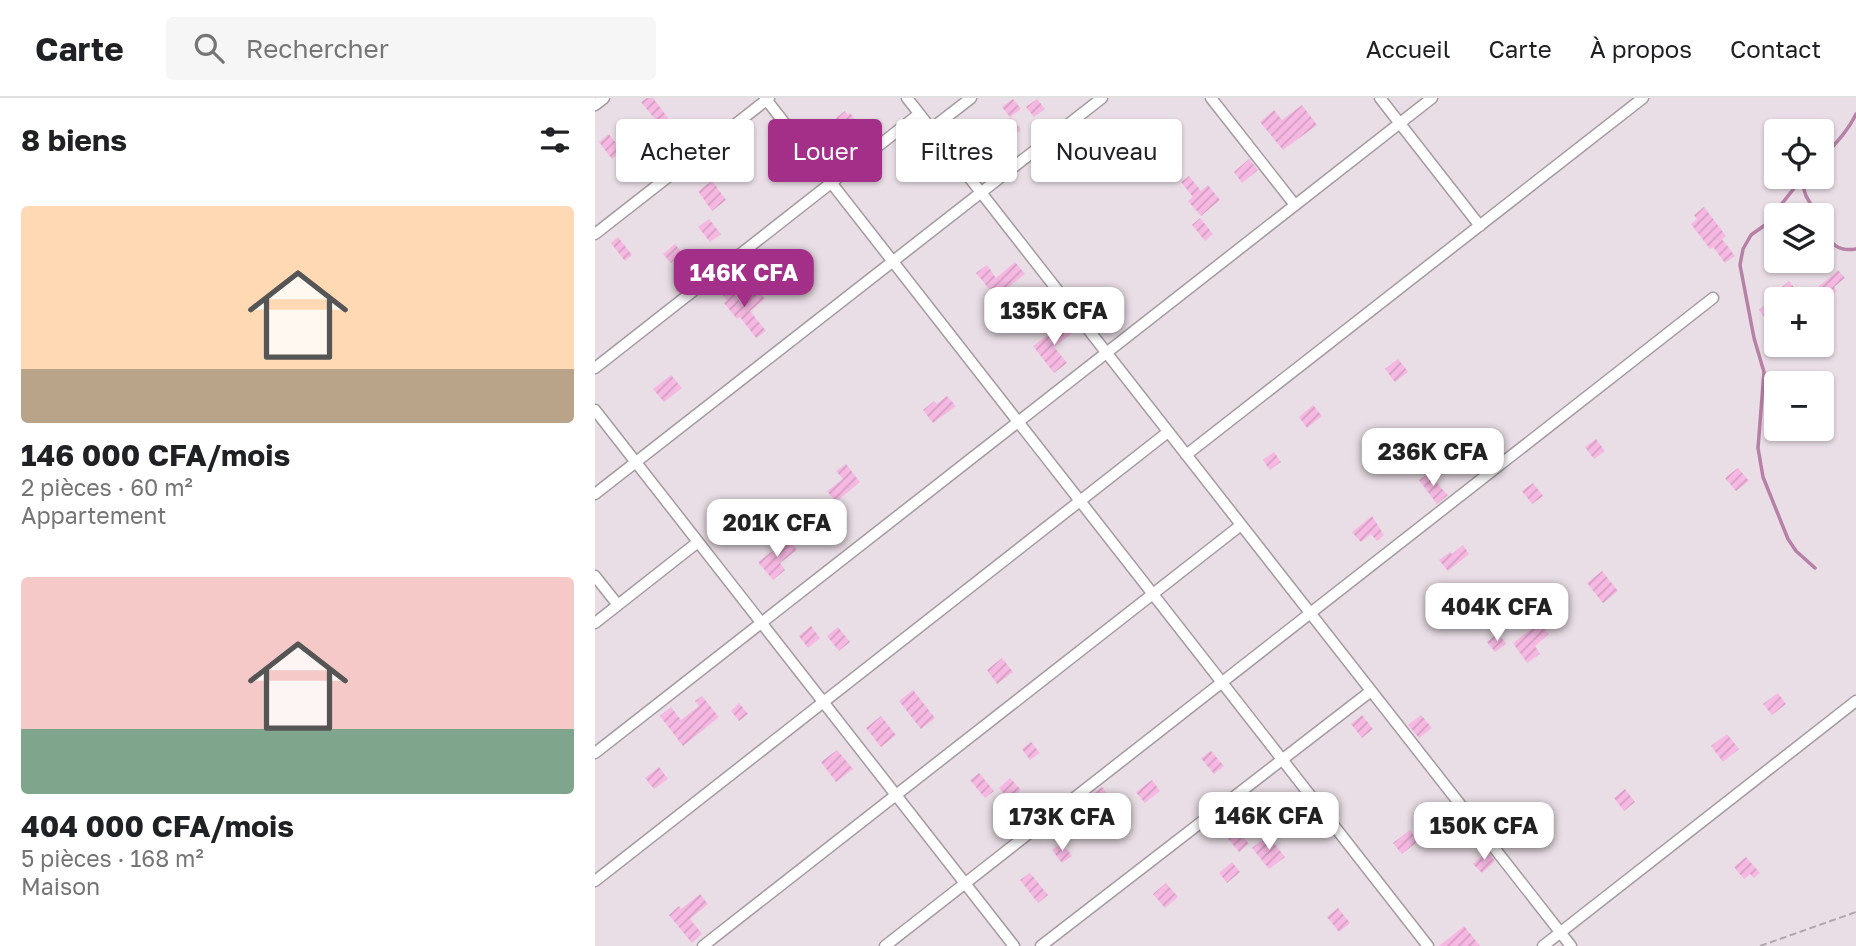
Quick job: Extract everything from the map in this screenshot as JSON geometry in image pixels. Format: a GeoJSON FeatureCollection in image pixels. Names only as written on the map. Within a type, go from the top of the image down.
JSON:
{"type":"FeatureCollection","features":[{"type":"Feature","properties":{"kind":"street"},"geometry":{"type":"LineString","coordinates":[[595,105],[604,98]]}},
{"type":"Feature","properties":{"kind":"street"},"geometry":{"type":"LineString","coordinates":[[907,98],[923,119]]}},
{"type":"Feature","properties":{"kind":"street"},"geometry":{"type":"LineString","coordinates":[[945,119],[971,98]]}},
{"type":"Feature","properties":{"kind":"street"},"geometry":{"type":"LineString","coordinates":[[595,494],[1102,98]]}},
{"type":"Feature","properties":{"kind":"street"},"geometry":{"type":"LineString","coordinates":[[1211,98],[1295,205]]}},
{"type":"Feature","properties":{"kind":"street"},"geometry":{"type":"LineString","coordinates":[[1380,98],[1480,226]]}},
{"type":"Feature","properties":{"kind":"street"},"geometry":{"type":"LineString","coordinates":[[595,753],[1432,98]]}},
{"type":"Feature","properties":{"kind":"street"},"geometry":{"type":"LineString","coordinates":[[1187,455],[1643,98]]}},
{"type":"Feature","properties":{"kind":"street"},"geometry":{"type":"LineString","coordinates":[[595,234],[766,99],[1428,946]]}},
{"type":"Feature","properties":{"kind":"street"},"geometry":{"type":"LineString","coordinates":[[595,368],[919,114]]}},
{"type":"Feature","properties":{"kind":"street"},"geometry":{"type":"LineString","coordinates":[[973,182],[1570,946]]}},
{"type":"Feature","properties":{"kind":"street"},"geometry":{"type":"LineString","coordinates":[[885,946],[1713,298]]}},
{"type":"Feature","properties":{"kind":"street"},"geometry":{"type":"LineString","coordinates":[[595,410],[1014,946]]}},
{"type":"Feature","properties":{"kind":"street"},"geometry":{"type":"LineString","coordinates":[[595,881],[1168,432]]}},
{"type":"Feature","properties":{"kind":"street"},"geometry":{"type":"LineString","coordinates":[[703,946],[1241,525]]}},
{"type":"Feature","properties":{"kind":"street"},"geometry":{"type":"LineString","coordinates":[[595,623],[698,542]]}},
{"type":"Feature","properties":{"kind":"street"},"geometry":{"type":"LineString","coordinates":[[595,576],[618,605]]}},
{"type":"Feature","properties":{"kind":"street"},"geometry":{"type":"LineString","coordinates":[[1041,946],[1371,691]]}},
{"type":"Feature","properties":{"kind":"street"},"geometry":{"type":"LineString","coordinates":[[1543,946],[1856,701]]}},
{"type":"Feature","properties":{"kind":"path"},"geometry":{"type":"LineString","coordinates":[[1760,946],[1856,912]]}},
{"type":"Feature","properties":{"kind":"building"},"geometry":{"type":"Polygon","coordinates":[[[653,98],[668,118],[655,119],[641,102],[653,98]]]}},
{"type":"Feature","properties":{"kind":"building"},"geometry":{"type":"Polygon","coordinates":[[[1013,99],[1021,109],[1010,117],[1002,107],[1013,99]]]}},
{"type":"Feature","properties":{"kind":"building"},"geometry":{"type":"Polygon","coordinates":[[[1037,99],[1045,109],[1034,117],[1026,107],[1037,99]]]}},
{"type":"Feature","properties":{"kind":"building"},"geometry":{"type":"Polygon","coordinates":[[[1302,105],[1317,125],[1283,150],[1260,122],[1274,110],[1282,120],[1302,105]]]}},
{"type":"Feature","properties":{"kind":"building"},"geometry":{"type":"Polygon","coordinates":[[[845,111],[855,119],[837,119],[845,111]]]}},
{"type":"Feature","properties":{"kind":"building"},"geometry":{"type":"Polygon","coordinates":[[[609,134],[616,143],[616,156],[612,159],[599,142],[609,134]]]}},
{"type":"Feature","properties":{"kind":"building"},"geometry":{"type":"Polygon","coordinates":[[[1249,159],[1258,170],[1242,183],[1234,172],[1249,159]]]}},
{"type":"Feature","properties":{"kind":"building"},"geometry":{"type":"Polygon","coordinates":[[[1189,176],[1201,191],[1208,185],[1220,200],[1201,216],[1188,201],[1193,197],[1182,181],[1189,176]]]}},
{"type":"Feature","properties":{"kind":"building"},"geometry":{"type":"Polygon","coordinates":[[[713,182],[726,200],[712,211],[698,191],[713,182]]]}},
{"type":"Feature","properties":{"kind":"building"},"geometry":{"type":"Polygon","coordinates":[[[1704,207],[1726,236],[1722,239],[1735,256],[1725,263],[1713,247],[1710,249],[1691,224],[1697,219],[1694,215],[1704,207]]]}},
{"type":"Feature","properties":{"kind":"building"},"geometry":{"type":"Polygon","coordinates":[[[1200,218],[1213,234],[1205,241],[1192,225],[1200,218]]]}},
{"type":"Feature","properties":{"kind":"building"},"geometry":{"type":"Polygon","coordinates":[[[709,219],[721,234],[710,242],[698,227],[709,219]]]}},
{"type":"Feature","properties":{"kind":"building"},"geometry":{"type":"Polygon","coordinates":[[[618,237],[632,255],[625,261],[611,243],[618,237]]]}},
{"type":"Feature","properties":{"kind":"building"},"geometry":{"type":"Polygon","coordinates":[[[675,244],[683,254],[671,263],[663,254],[675,244]]]}},
{"type":"Feature","properties":{"kind":"building"},"geometry":{"type":"Polygon","coordinates":[[[1015,262],[1025,274],[996,297],[976,273],[987,265],[996,278],[1015,262]]]}},
{"type":"Feature","properties":{"kind":"building"},"geometry":{"type":"Polygon","coordinates":[[[1838,270],[1845,278],[1834,287],[1818,287],[1838,270]]]}},
{"type":"Feature","properties":{"kind":"building"},"geometry":{"type":"Polygon","coordinates":[[[1789,281],[1794,287],[1782,287],[1789,281]]]}},
{"type":"Feature","properties":{"kind":"building"},"geometry":{"type":"Polygon","coordinates":[[[725,283],[741,303],[757,289],[765,299],[750,311],[766,331],[756,338],[740,317],[737,319],[724,303],[727,301],[718,288],[725,283]]]}},
{"type":"Feature","properties":{"kind":"building"},"geometry":{"type":"Polygon","coordinates":[[[1067,321],[1075,331],[1054,347],[1067,363],[1054,373],[1033,346],[1067,321]]]}},
{"type":"Feature","properties":{"kind":"building"},"geometry":{"type":"Polygon","coordinates":[[[1398,359],[1408,372],[1395,382],[1385,369],[1398,359]]]}},
{"type":"Feature","properties":{"kind":"building"},"geometry":{"type":"Polygon","coordinates":[[[671,375],[682,388],[664,402],[653,389],[671,375]]]}},
{"type":"Feature","properties":{"kind":"building"},"geometry":{"type":"Polygon","coordinates":[[[947,396],[956,406],[933,423],[923,410],[934,401],[937,404],[947,396]]]}},
{"type":"Feature","properties":{"kind":"building"},"geometry":{"type":"Polygon","coordinates":[[[1313,405],[1322,416],[1307,428],[1299,417],[1313,405]]]}},
{"type":"Feature","properties":{"kind":"building"},"geometry":{"type":"Polygon","coordinates":[[[1412,435],[1425,451],[1432,446],[1442,460],[1429,470],[1405,441],[1412,435]]]}},
{"type":"Feature","properties":{"kind":"building"},"geometry":{"type":"Polygon","coordinates":[[[1596,439],[1605,451],[1594,459],[1585,447],[1596,439]]]}},
{"type":"Feature","properties":{"kind":"building"},"geometry":{"type":"Polygon","coordinates":[[[1274,452],[1281,462],[1270,470],[1263,460],[1274,452]]]}},
{"type":"Feature","properties":{"kind":"building"},"geometry":{"type":"Polygon","coordinates":[[[846,464],[860,482],[836,502],[827,491],[843,479],[836,471],[846,464]]]}},
{"type":"Feature","properties":{"kind":"building"},"geometry":{"type":"Polygon","coordinates":[[[1738,468],[1749,481],[1736,491],[1725,478],[1738,468]]]}},
{"type":"Feature","properties":{"kind":"building"},"geometry":{"type":"Polygon","coordinates":[[[1430,473],[1448,495],[1437,504],[1419,480],[1430,473]]]}},
{"type":"Feature","properties":{"kind":"building"},"geometry":{"type":"Polygon","coordinates":[[[1533,483],[1543,496],[1532,504],[1522,491],[1533,483]]]}},
{"type":"Feature","properties":{"kind":"building"},"geometry":{"type":"Polygon","coordinates":[[[817,516],[829,532],[818,540],[806,525],[817,516]]]}},
{"type":"Feature","properties":{"kind":"building"},"geometry":{"type":"Polygon","coordinates":[[[1372,516],[1384,535],[1377,541],[1371,534],[1361,542],[1352,532],[1372,516]]]}},
{"type":"Feature","properties":{"kind":"building"},"geometry":{"type":"Polygon","coordinates":[[[789,539],[797,550],[780,563],[785,570],[773,580],[758,562],[789,539]]]}},
{"type":"Feature","properties":{"kind":"building"},"geometry":{"type":"Polygon","coordinates":[[[1463,545],[1469,554],[1448,571],[1439,560],[1463,545]]]}},
{"type":"Feature","properties":{"kind":"building"},"geometry":{"type":"Polygon","coordinates":[[[1602,571],[1618,591],[1603,603],[1587,583],[1602,571]]]}},
{"type":"Feature","properties":{"kind":"building"},"geometry":{"type":"Polygon","coordinates":[[[1435,587],[1442,595],[1439,597],[1451,609],[1445,615],[1427,593],[1435,587]]]}},
{"type":"Feature","properties":{"kind":"building"},"geometry":{"type":"Polygon","coordinates":[[[1540,622],[1549,634],[1535,646],[1540,654],[1527,663],[1513,643],[1540,622]]]}},
{"type":"Feature","properties":{"kind":"building"},"geometry":{"type":"Polygon","coordinates":[[[811,626],[820,638],[808,648],[799,636],[811,626]]]}},
{"type":"Feature","properties":{"kind":"building"},"geometry":{"type":"Polygon","coordinates":[[[838,627],[850,642],[839,651],[827,636],[838,627]]]}},
{"type":"Feature","properties":{"kind":"building"},"geometry":{"type":"Polygon","coordinates":[[[1498,633],[1506,644],[1495,652],[1487,642],[1498,633]]]}},
{"type":"Feature","properties":{"kind":"building"},"geometry":{"type":"Polygon","coordinates":[[[1002,658],[1013,672],[997,684],[987,670],[1002,658]]]}},
{"type":"Feature","properties":{"kind":"building"},"geometry":{"type":"Polygon","coordinates":[[[913,690],[935,718],[921,729],[899,701],[913,690]]]}},
{"type":"Feature","properties":{"kind":"building"},"geometry":{"type":"Polygon","coordinates":[[[1778,693],[1786,704],[1772,715],[1763,704],[1778,693]]]}},
{"type":"Feature","properties":{"kind":"building"},"geometry":{"type":"Polygon","coordinates":[[[702,696],[719,717],[683,746],[660,716],[671,707],[681,720],[699,706],[695,701],[702,696]]]}},
{"type":"Feature","properties":{"kind":"building"},"geometry":{"type":"Polygon","coordinates":[[[739,703],[748,714],[739,721],[731,711],[739,703]]]}},
{"type":"Feature","properties":{"kind":"building"},"geometry":{"type":"Polygon","coordinates":[[[1362,715],[1373,729],[1362,738],[1351,724],[1362,715]]]}},
{"type":"Feature","properties":{"kind":"building"},"geometry":{"type":"Polygon","coordinates":[[[1421,715],[1432,728],[1419,738],[1408,725],[1421,715]]]}},
{"type":"Feature","properties":{"kind":"building"},"geometry":{"type":"Polygon","coordinates":[[[881,716],[896,735],[881,747],[866,728],[881,716]]]}},
{"type":"Feature","properties":{"kind":"building"},"geometry":{"type":"Polygon","coordinates":[[[1727,734],[1739,749],[1723,762],[1711,746],[1727,734]]]}},
{"type":"Feature","properties":{"kind":"building"},"geometry":{"type":"Polygon","coordinates":[[[1031,742],[1040,753],[1030,760],[1022,749],[1031,742]]]}},
{"type":"Feature","properties":{"kind":"building"},"geometry":{"type":"Polygon","coordinates":[[[837,750],[853,769],[836,782],[821,762],[837,750]]]}},
{"type":"Feature","properties":{"kind":"building"},"geometry":{"type":"Polygon","coordinates":[[[1211,751],[1224,766],[1214,774],[1201,758],[1211,751]]]}},
{"type":"Feature","properties":{"kind":"building"},"geometry":{"type":"Polygon","coordinates":[[[659,767],[668,779],[654,789],[645,778],[659,767]]]}},
{"type":"Feature","properties":{"kind":"building"},"geometry":{"type":"Polygon","coordinates":[[[979,773],[994,791],[985,798],[970,780],[979,773]]]}},
{"type":"Feature","properties":{"kind":"building"},"geometry":{"type":"Polygon","coordinates":[[[1010,778],[1021,790],[1009,800],[999,788],[1010,778]]]}},
{"type":"Feature","properties":{"kind":"building"},"geometry":{"type":"Polygon","coordinates":[[[1152,780],[1160,791],[1145,803],[1136,792],[1152,780]]]}},
{"type":"Feature","properties":{"kind":"building"},"geometry":{"type":"Polygon","coordinates":[[[1102,787],[1126,818],[1117,825],[1092,794],[1102,787]]]}},
{"type":"Feature","properties":{"kind":"building"},"geometry":{"type":"Polygon","coordinates":[[[1625,789],[1635,802],[1624,811],[1614,798],[1625,789]]]}},
{"type":"Feature","properties":{"kind":"building"},"geometry":{"type":"Polygon","coordinates":[[[1225,815],[1249,844],[1239,852],[1215,823],[1225,815]]]}},
{"type":"Feature","properties":{"kind":"building"},"geometry":{"type":"Polygon","coordinates":[[[1410,830],[1418,841],[1402,854],[1393,843],[1410,830]]]}},
{"type":"Feature","properties":{"kind":"building"},"geometry":{"type":"Polygon","coordinates":[[[1268,836],[1285,857],[1269,869],[1252,848],[1268,836]]]}},
{"type":"Feature","properties":{"kind":"building"},"geometry":{"type":"Polygon","coordinates":[[[1062,843],[1072,856],[1062,863],[1052,850],[1062,843]]]}},
{"type":"Feature","properties":{"kind":"building"},"geometry":{"type":"Polygon","coordinates":[[[1487,851],[1495,861],[1482,873],[1473,864],[1487,851]]]}},
{"type":"Feature","properties":{"kind":"building"},"geometry":{"type":"Polygon","coordinates":[[[1746,857],[1760,873],[1754,878],[1750,874],[1744,879],[1734,867],[1746,857]]]}},
{"type":"Feature","properties":{"kind":"building"},"geometry":{"type":"Polygon","coordinates":[[[1232,862],[1240,872],[1227,883],[1219,873],[1232,862]]]}},
{"type":"Feature","properties":{"kind":"building"},"geometry":{"type":"Polygon","coordinates":[[[1030,873],[1048,895],[1038,903],[1020,880],[1030,873]]]}},
{"type":"Feature","properties":{"kind":"building"},"geometry":{"type":"Polygon","coordinates":[[[1166,883],[1178,897],[1165,908],[1153,894],[1166,883]]]}},
{"type":"Feature","properties":{"kind":"building"},"geometry":{"type":"Polygon","coordinates":[[[700,894],[708,904],[690,919],[702,934],[692,943],[669,915],[700,894]]]}},
{"type":"Feature","properties":{"kind":"building"},"geometry":{"type":"Polygon","coordinates":[[[1338,908],[1350,923],[1339,932],[1327,917],[1338,908]]]}},
{"type":"Feature","properties":{"kind":"building"},"geometry":{"type":"Polygon","coordinates":[[[1464,926],[1480,946],[1439,946],[1464,926]]]}},
{"type":"Feature","properties":{"kind":"waterway"},"geometry":{"type":"LineString","coordinates":[[1834,144],[1856,114]]}},
{"type":"Feature","properties":{"kind":"waterway"},"geometry":{"type":"LineString","coordinates":[[1794,189],[1765,225],[1751,235],[1743,249],[1740,265],[1754,338],[1764,372],[1758,448],[1763,477],[1788,539],[1796,551],[1815,568]]}},
{"type":"Feature","properties":{"kind":"waterway"},"geometry":{"type":"LineString","coordinates":[[1804,189],[1810,203]]}},
{"type":"Feature","properties":{"kind":"waterway"},"geometry":{"type":"LineString","coordinates":[[1834,244],[1844,249],[1856,249]]}}]}
